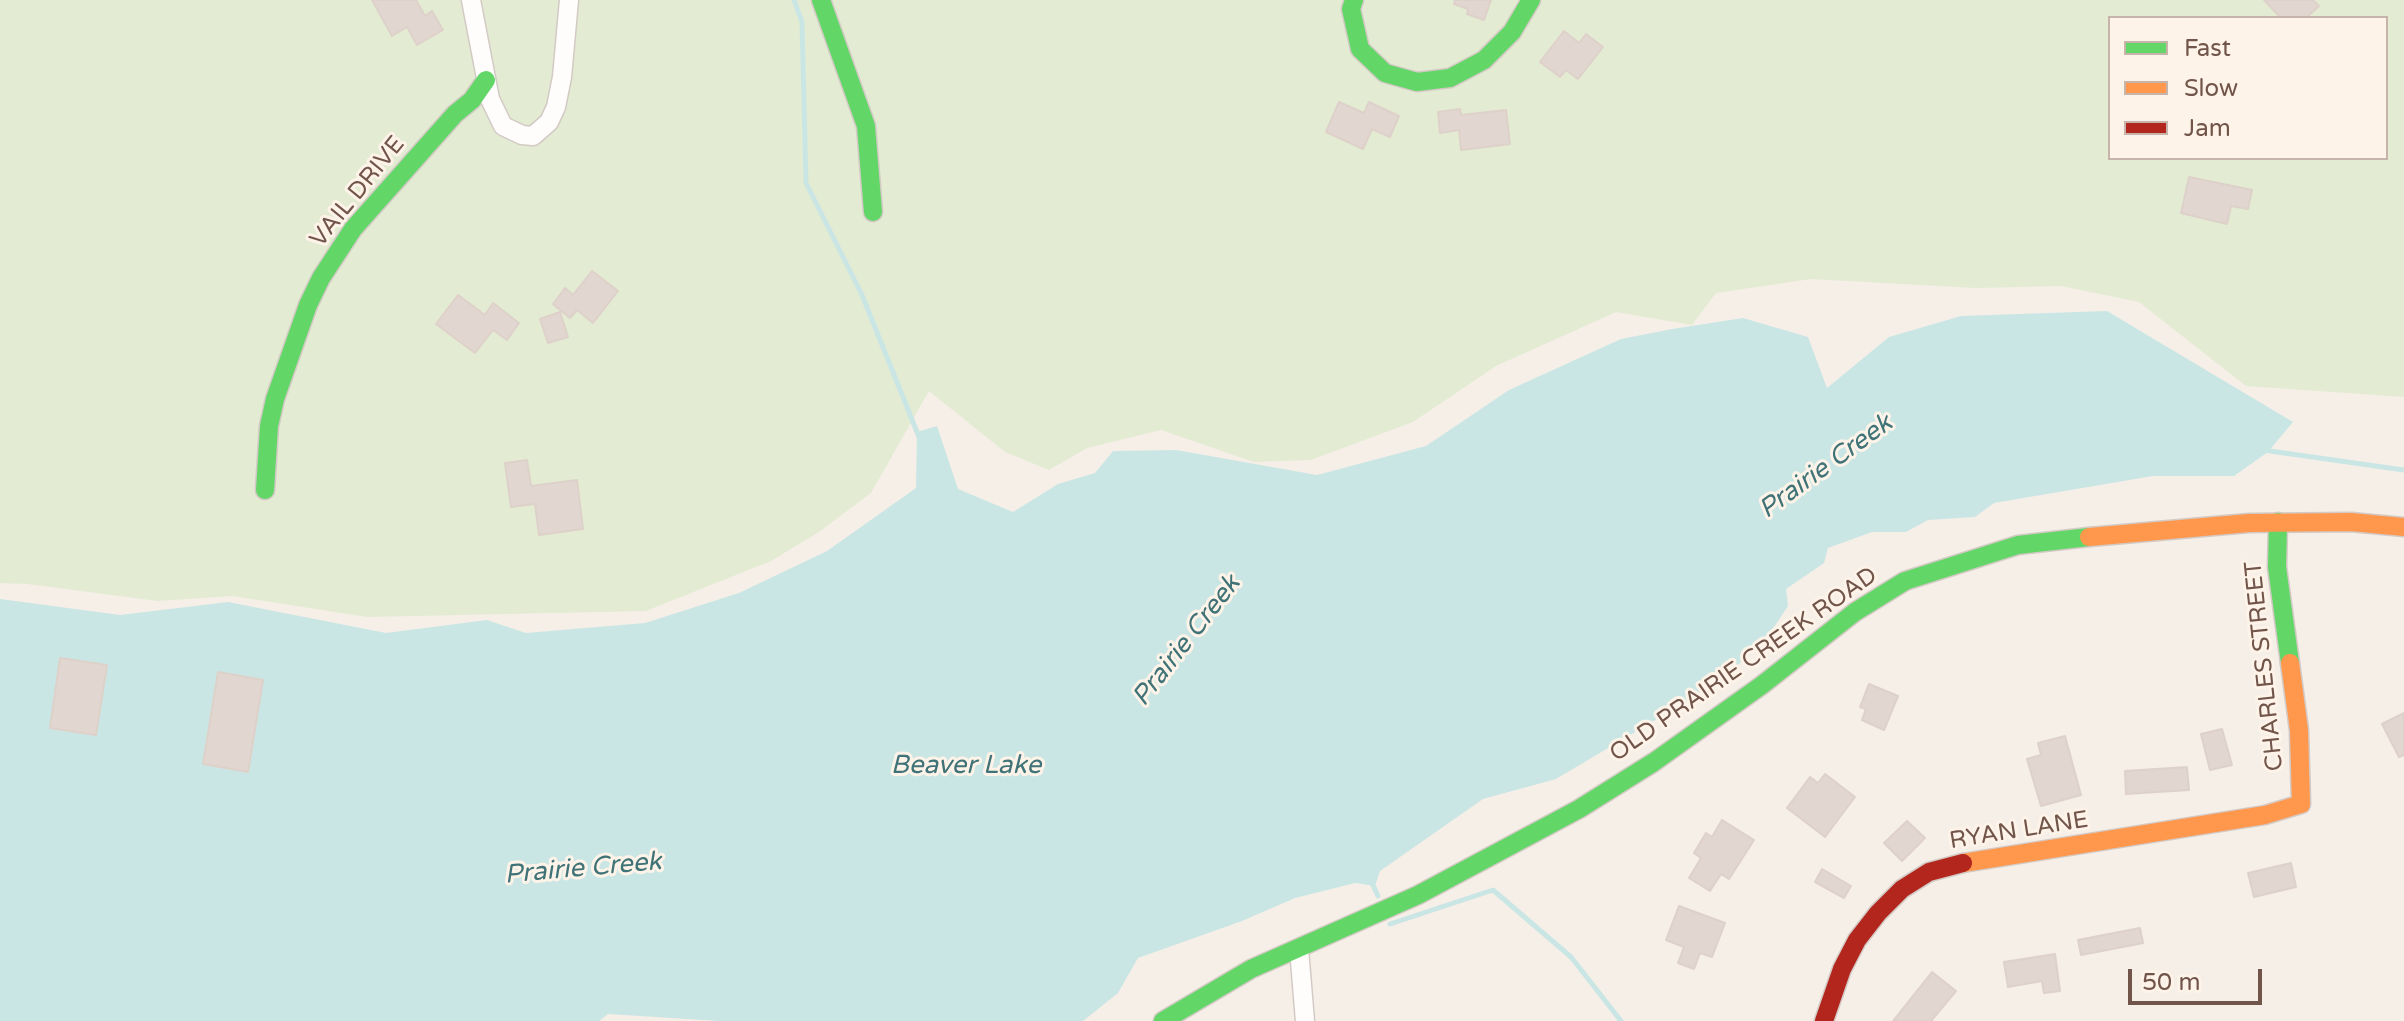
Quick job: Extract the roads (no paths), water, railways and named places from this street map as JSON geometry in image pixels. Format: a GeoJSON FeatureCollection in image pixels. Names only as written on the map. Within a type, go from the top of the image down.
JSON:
{"type":"FeatureCollection","features":[{"type":"Feature","properties":{"kind":"street"},"geometry":{"type":"LineString","coordinates":[[471,0],[490,99],[503,126],[522,135],[533,136],[549,122],[562,77],[569,0]]}},
{"type":"Feature","properties":{"kind":"street"},"geometry":{"type":"LineString","coordinates":[[821,0],[866,126],[873,212]]}},
{"type":"Feature","properties":{"kind":"street"},"geometry":{"type":"LineString","coordinates":[[1354,0],[1351,9],[1360,49],[1385,73],[1417,82],[1450,78],[1484,60],[1512,32],[1531,0]]}},
{"type":"Feature","properties":{"kind":"street","name":"VAIL DRIVE"},"geometry":{"type":"LineString","coordinates":[[265,490],[269,426],[275,399],[308,305],[321,278],[353,229],[455,114],[472,100],[486,80]]}},
{"type":"Feature","properties":{"kind":"street","name":"OLD PRAIRIE CREEK ROAD"},"geometry":{"type":"LineString","coordinates":[[1163,1021],[1251,969],[1418,895],[1579,809],[1666,754],[1855,612],[1905,581],[2018,545],[2146,530],[2278,522],[2351,522],[2404,527]]}},
{"type":"Feature","properties":{"kind":"street","name":"CHARLES STREET"},"geometry":{"type":"LineString","coordinates":[[2278,522],[2277,567],[2299,730],[2301,804]]}},
{"type":"Feature","properties":{"kind":"street","name":"RYAN LANE"},"geometry":{"type":"LineString","coordinates":[[1824,1021],[1842,969],[1857,940],[1902,889],[1929,872],[1984,858],[2041,852],[2265,815],[2301,804]]}},
{"type":"Feature","properties":{"kind":"street"},"geometry":{"type":"LineString","coordinates":[[1299,949],[1305,1021]]}},
{"type":"Feature","properties":{"kind":"water","name":"Beaver Lake"},"geometry":{"type":"Polygon","coordinates":[[[2107,311],[2293,422],[2268,452],[2234,476],[2153,476],[1994,503],[1975,517],[1928,520],[1906,532],[1872,532],[1828,548],[1824,563],[1786,589],[1788,606],[1772,630],[1737,666],[1689,700],[1556,779],[1483,799],[1380,871],[1375,886],[1355,883],[1295,898],[1242,921],[1138,958],[1118,993],[1083,1021],[718,1021],[608,1014],[599,1021],[0,1021],[0,599],[120,615],[228,602],[386,633],[487,620],[526,633],[645,623],[739,593],[827,551],[916,488],[917,432],[937,426],[958,489],[1013,512],[1058,484],[1095,473],[1113,451],[1176,450],[1317,475],[1426,446],[1509,390],[1621,339],[1672,329],[1743,318],[1808,337],[1827,388],[1889,337],[1961,316],[2107,311]]]}},
{"type":"Feature","properties":{"kind":"waterway"},"geometry":{"type":"LineString","coordinates":[[794,0],[802,22],[806,183],[862,295],[919,437]]}},
{"type":"Feature","properties":{"kind":"waterway","name":"Prairie Creek"},"geometry":{"type":"LineString","coordinates":[[2263,450],[2404,470]]}},
{"type":"Feature","properties":{"kind":"waterway"},"geometry":{"type":"LineString","coordinates":[[1372,883],[1378,896]]}},
{"type":"Feature","properties":{"kind":"waterway"},"geometry":{"type":"LineString","coordinates":[[1390,924],[1493,890],[1571,957],[1621,1021]]}}]}
